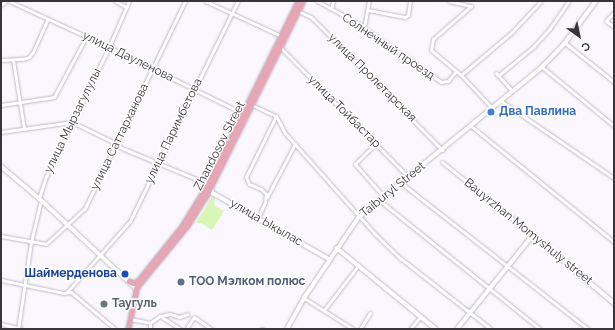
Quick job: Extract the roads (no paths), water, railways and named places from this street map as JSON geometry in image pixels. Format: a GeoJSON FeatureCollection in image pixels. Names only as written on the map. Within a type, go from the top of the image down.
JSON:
{"type":"FeatureCollection","features":[{"type":"Feature","properties":{"kind":"main road","name":"Zhandosov Street"},"geometry":{"type":"LineString","coordinates":[[136,288],[187,226],[210,185],[283,36],[298,1]]}},
{"type":"Feature","properties":{"kind":"main road","name":"Zhandosov Street"},"geometry":{"type":"LineString","coordinates":[[244,114],[252,105],[280,47],[283,36],[303,1]]}},
{"type":"Feature","properties":{"kind":"main road","name":"Zhandosov Street"},"geometry":{"type":"LineString","coordinates":[[128,329],[138,281],[182,226],[210,185]]}},
{"type":"Feature","properties":{"kind":"main road"},"geometry":{"type":"LineString","coordinates":[[128,281],[133,283],[138,281]]}},
{"type":"Feature","properties":{"kind":"street"},"geometry":{"type":"LineString","coordinates":[[1,6],[6,1]]}},
{"type":"Feature","properties":{"kind":"street","name":"улица Дауленова"},"geometry":{"type":"LineString","coordinates":[[9,1],[109,47],[152,70],[195,89],[244,114]]}},
{"type":"Feature","properties":{"kind":"street"},"geometry":{"type":"LineString","coordinates":[[115,1],[126,7]]}},
{"type":"Feature","properties":{"kind":"street","name":"улица Мырзагулулы"},"geometry":{"type":"LineString","coordinates":[[19,329],[31,242],[46,177],[109,47],[129,1]]}},
{"type":"Feature","properties":{"kind":"street","name":"улица Саттарханова"},"geometry":{"type":"LineString","coordinates":[[1,236],[46,244],[85,208],[185,1]]}},
{"type":"Feature","properties":{"kind":"street"},"geometry":{"type":"LineString","coordinates":[[205,1],[283,36]]}},
{"type":"Feature","properties":{"kind":"street","name":"улица Паримбетова"},"geometry":{"type":"LineString","coordinates":[[67,292],[130,221],[238,1]]}},
{"type":"Feature","properties":{"kind":"street","name":"Солнечный проезд"},"geometry":{"type":"LineString","coordinates":[[317,1],[364,28],[441,82],[448,81],[456,71]]}},
{"type":"Feature","properties":{"kind":"street"},"geometry":{"type":"LineString","coordinates":[[331,10],[333,1]]}},
{"type":"Feature","properties":{"kind":"street"},"geometry":{"type":"LineString","coordinates":[[364,28],[369,1]]}},
{"type":"Feature","properties":{"kind":"street"},"geometry":{"type":"LineString","coordinates":[[368,10],[405,17],[408,15],[410,1]]}},
{"type":"Feature","properties":{"kind":"street"},"geometry":{"type":"LineString","coordinates":[[449,1],[471,6],[432,41],[432,52],[461,75],[492,108]]}},
{"type":"Feature","properties":{"kind":"street"},"geometry":{"type":"LineString","coordinates":[[461,75],[512,32],[541,1]]}},
{"type":"Feature","properties":{"kind":"street"},"geometry":{"type":"LineString","coordinates":[[512,92],[497,74],[534,46],[550,28],[569,1]]}},
{"type":"Feature","properties":{"kind":"street","name":"Taiburyl Street"},"geometry":{"type":"LineString","coordinates":[[287,329],[304,298],[329,259],[360,217],[542,67],[566,43],[596,1]]}},
{"type":"Feature","properties":{"kind":"street","name":"улица Пролетарская"},"geometry":{"type":"LineString","coordinates":[[298,11],[311,17],[442,150]]}},
{"type":"Feature","properties":{"kind":"street"},"geometry":{"type":"LineString","coordinates":[[614,12],[606,21],[614,28]]}},
{"type":"Feature","properties":{"kind":"street"},"geometry":{"type":"LineString","coordinates":[[1,60],[13,60],[29,57],[33,52],[48,19]]}},
{"type":"Feature","properties":{"kind":"street"},"geometry":{"type":"LineString","coordinates":[[1,105],[54,97],[86,37]]}},
{"type":"Feature","properties":{"kind":"street"},"geometry":{"type":"LineString","coordinates":[[566,43],[614,82]]}},
{"type":"Feature","properties":{"kind":"street","name":"улица Тойбастар"},"geometry":{"type":"LineString","coordinates":[[280,47],[408,177]]}},
{"type":"Feature","properties":{"kind":"street"},"geometry":{"type":"LineString","coordinates":[[13,60],[24,129]]}},
{"type":"Feature","properties":{"kind":"street"},"geometry":{"type":"LineString","coordinates":[[542,67],[614,126]]}},
{"type":"Feature","properties":{"kind":"street"},"geometry":{"type":"LineString","coordinates":[[501,100],[614,178]]}},
{"type":"Feature","properties":{"kind":"street"},"geometry":{"type":"LineString","coordinates":[[252,105],[276,116],[285,133],[360,217],[400,258],[491,329]]}},
{"type":"Feature","properties":{"kind":"street"},"geometry":{"type":"LineString","coordinates":[[267,196],[265,192],[248,183],[246,177],[276,116]]}},
{"type":"Feature","properties":{"kind":"street"},"geometry":{"type":"LineString","coordinates":[[1,132],[72,122],[116,144],[210,185]]}},
{"type":"Feature","properties":{"kind":"street"},"geometry":{"type":"LineString","coordinates":[[471,126],[614,242]]}},
{"type":"Feature","properties":{"kind":"street"},"geometry":{"type":"LineString","coordinates":[[258,218],[267,196],[295,144]]}},
{"type":"Feature","properties":{"kind":"street"},"geometry":{"type":"LineString","coordinates":[[375,144],[355,164],[384,196]]}},
{"type":"Feature","properties":{"kind":"street","name":"Bauyrzhan Momyshuly street"},"geometry":{"type":"LineString","coordinates":[[442,162],[533,235],[614,303]]}},
{"type":"Feature","properties":{"kind":"street"},"geometry":{"type":"LineString","coordinates":[[2,168],[40,199],[136,288]]}},
{"type":"Feature","properties":{"kind":"street"},"geometry":{"type":"LineString","coordinates":[[401,183],[588,329]]}},
{"type":"Feature","properties":{"kind":"street","name":"улица Ыкылас"},"geometry":{"type":"LineString","coordinates":[[210,185],[213,193],[329,259]]}},
{"type":"Feature","properties":{"kind":"street"},"geometry":{"type":"LineString","coordinates":[[379,200],[540,329]]}},
{"type":"Feature","properties":{"kind":"street"},"geometry":{"type":"LineString","coordinates":[[457,329],[533,235]]}},
{"type":"Feature","properties":{"kind":"street"},"geometry":{"type":"LineString","coordinates":[[337,248],[436,329]]}},
{"type":"Feature","properties":{"kind":"street"},"geometry":{"type":"LineString","coordinates":[[324,310],[358,266]]}},
{"type":"Feature","properties":{"kind":"street"},"geometry":{"type":"LineString","coordinates":[[1,280],[62,293],[71,292],[115,329]]}},
{"type":"Feature","properties":{"kind":"street"},"geometry":{"type":"LineString","coordinates":[[304,298],[353,329]]}},
{"type":"Feature","properties":{"kind":"street"},"geometry":{"type":"LineString","coordinates":[[360,329],[370,313]]}},
{"type":"Feature","properties":{"kind":"street"},"geometry":{"type":"LineString","coordinates":[[130,319],[150,323],[160,316],[170,314],[179,317],[188,314]]}},
{"type":"Feature","properties":{"kind":"street"},"geometry":{"type":"LineString","coordinates":[[160,316],[180,329]]}},
{"type":"Feature","properties":{"kind":"street"},"geometry":{"type":"LineString","coordinates":[[186,329],[194,317],[211,329]]}},
{"type":"Feature","properties":{"kind":"street"},"geometry":{"type":"LineString","coordinates":[[410,329],[420,317]]}},
{"type":"Feature","properties":{"kind":"street"},"geometry":{"type":"LineString","coordinates":[[150,323],[150,329]]}},
{"type":"Feature","properties":{"kind":"street"},"geometry":{"type":"LineString","coordinates":[[1,324],[19,329]]}},
{"type":"Feature","properties":{"kind":"street"},"geometry":{"type":"LineString","coordinates":[[169,329],[172,325]]}},
{"type":"Feature","properties":{"kind":"place","name":"Два Павлина"},"geometry":{"type":"Point","coordinates":[491,112]}},
{"type":"Feature","properties":{"kind":"place","name":"Шаймерденова"},"geometry":{"type":"Point","coordinates":[125,274]}},
{"type":"Feature","properties":{"kind":"place","name":"ТОО Мэлком полюс"},"geometry":{"type":"Point","coordinates":[181,282]}},
{"type":"Feature","properties":{"kind":"place","name":"Таугуль"},"geometry":{"type":"Point","coordinates":[104,304]}}]}
